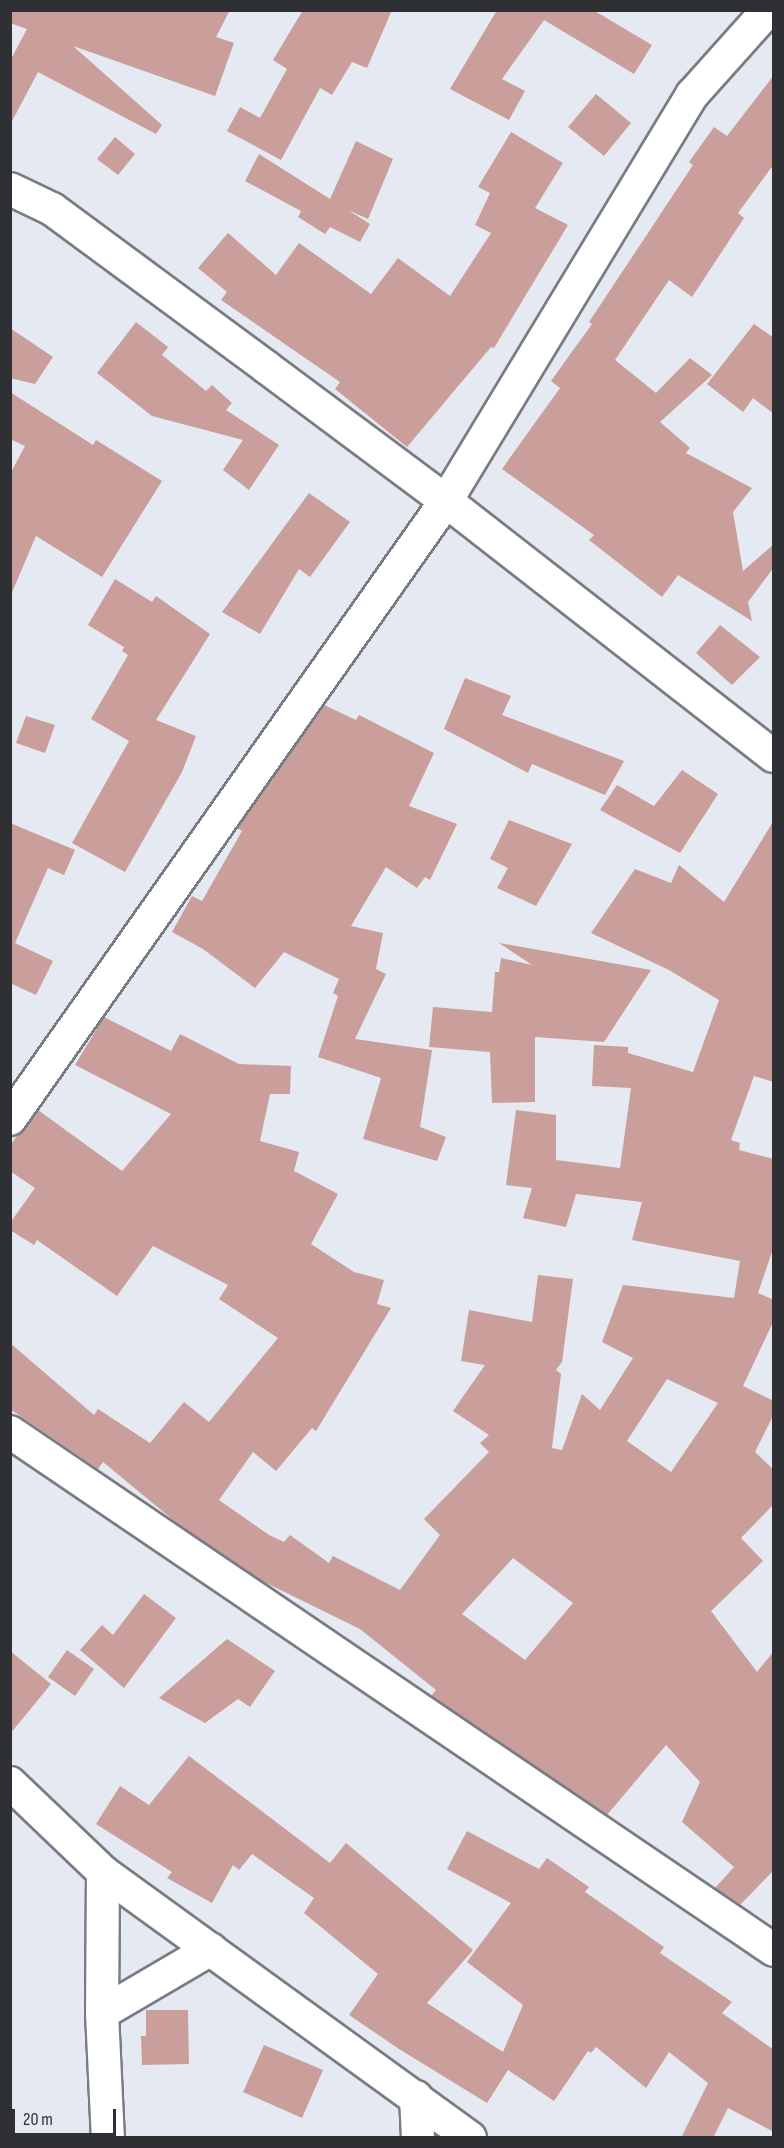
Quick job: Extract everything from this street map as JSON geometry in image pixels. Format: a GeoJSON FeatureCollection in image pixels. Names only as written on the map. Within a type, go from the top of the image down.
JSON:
{"type":"FeatureCollection","features":[{"type":"Feature","properties":{"kind":"street"},"geometry":{"type":"LineString","coordinates":[[10,1119],[446,501],[692,95],[768,10]]}},
{"type":"Feature","properties":{"kind":"street"},"geometry":{"type":"LineString","coordinates":[[10,189],[52,209],[446,501],[774,756]]}},
{"type":"Feature","properties":{"kind":"street"},"geometry":{"type":"LineString","coordinates":[[10,1432],[774,1950]]}},
{"type":"Feature","properties":{"kind":"street"},"geometry":{"type":"LineString","coordinates":[[10,1783],[104,1872],[470,2138]]}},
{"type":"Feature","properties":{"kind":"street"},"geometry":{"type":"LineString","coordinates":[[104,1872],[102,2013],[108,2138]]}},
{"type":"Feature","properties":{"kind":"street"},"geometry":{"type":"LineString","coordinates":[[102,2013],[211,1949]]}},
{"type":"Feature","properties":{"kind":"street"},"geometry":{"type":"LineString","coordinates":[[416,2097],[418,2138]]}},
{"type":"Feature","properties":{"kind":"building"},"geometry":{"type":"Polygon","coordinates":[[[10,10],[230,10],[216,37],[234,43],[215,96],[73,46],[162,125],[156,134],[38,72],[10,125],[10,61],[27,29],[10,23],[10,10]]]}},
{"type":"Feature","properties":{"kind":"building"},"geometry":{"type":"Polygon","coordinates":[[[303,10],[392,10],[367,68],[352,62],[332,95],[320,88],[281,160],[227,131],[240,107],[260,118],[287,69],[273,60],[303,10]]]}},
{"type":"Feature","properties":{"kind":"building"},"geometry":{"type":"Polygon","coordinates":[[[497,10],[593,10],[652,45],[634,74],[544,20],[502,79],[525,91],[509,120],[450,89],[497,10]]]}},
{"type":"Feature","properties":{"kind":"building"},"geometry":{"type":"Polygon","coordinates":[[[774,75],[774,164],[738,213],[744,218],[692,297],[669,280],[615,360],[656,393],[690,358],[712,375],[660,422],[690,448],[686,453],[752,488],[733,512],[743,571],[774,544],[774,567],[748,602],[752,621],[678,575],[662,597],[589,540],[594,535],[502,469],[560,388],[551,381],[592,324],[589,322],[693,165],[689,162],[714,127],[727,136],[774,75]]]}},
{"type":"Feature","properties":{"kind":"building"},"geometry":{"type":"Polygon","coordinates":[[[596,94],[631,123],[604,156],[568,127],[596,94]]]}},
{"type":"Feature","properties":{"kind":"building"},"geometry":{"type":"Polygon","coordinates":[[[511,132],[563,163],[535,208],[568,225],[494,348],[491,347],[407,447],[335,389],[340,382],[221,300],[227,292],[198,268],[228,233],[276,275],[299,243],[371,294],[398,258],[450,296],[491,233],[475,225],[490,193],[478,187],[511,132]]]}},
{"type":"Feature","properties":{"kind":"building"},"geometry":{"type":"Polygon","coordinates":[[[115,137],[135,154],[118,175],[97,159],[115,137]]]}},
{"type":"Feature","properties":{"kind":"building"},"geometry":{"type":"Polygon","coordinates":[[[356,141],[393,159],[368,219],[348,210],[370,224],[360,242],[330,227],[325,234],[298,217],[301,211],[245,181],[259,154],[330,199],[356,141]]]}},
{"type":"Feature","properties":{"kind":"building"},"geometry":{"type":"Polygon","coordinates":[[[136,322],[168,347],[162,355],[206,391],[212,385],[232,403],[226,410],[279,445],[249,490],[223,470],[243,440],[152,416],[97,373],[136,322]]]}},
{"type":"Feature","properties":{"kind":"building"},"geometry":{"type":"Polygon","coordinates":[[[754,324],[774,338],[774,414],[753,398],[743,412],[707,384],[754,324]]]}},
{"type":"Feature","properties":{"kind":"building"},"geometry":{"type":"Polygon","coordinates":[[[10,328],[53,357],[35,384],[10,378],[10,328]]]}},
{"type":"Feature","properties":{"kind":"building"},"geometry":{"type":"Polygon","coordinates":[[[10,392],[93,445],[96,440],[162,481],[102,577],[36,536],[10,597],[10,474],[25,446],[10,439],[10,392]]]}},
{"type":"Feature","properties":{"kind":"building"},"geometry":{"type":"Polygon","coordinates":[[[309,493],[350,522],[310,577],[299,569],[260,634],[222,612],[309,493]]]}},
{"type":"Feature","properties":{"kind":"building"},"geometry":{"type":"Polygon","coordinates":[[[115,579],[152,602],[156,596],[210,634],[156,720],[196,736],[182,772],[125,872],[72,843],[129,741],[91,719],[128,655],[122,651],[124,647],[88,625],[115,579]]]}},
{"type":"Feature","properties":{"kind":"building"},"geometry":{"type":"Polygon","coordinates":[[[720,625],[760,657],[732,685],[696,653],[720,625]]]}},
{"type":"Feature","properties":{"kind":"building"},"geometry":{"type":"Polygon","coordinates":[[[465,678],[511,696],[502,715],[624,761],[605,795],[532,764],[528,773],[444,729],[465,678]]]}},
{"type":"Feature","properties":{"kind":"building"},"geometry":{"type":"Polygon","coordinates":[[[324,705],[356,720],[359,715],[434,753],[409,806],[457,824],[430,880],[425,877],[417,888],[386,867],[351,926],[383,933],[376,969],[386,974],[355,1039],[432,1050],[420,1127],[446,1137],[437,1161],[363,1139],[381,1078],[318,1057],[338,996],[333,993],[339,979],[284,952],[255,988],[203,949],[172,932],[192,896],[202,901],[242,831],[237,828],[324,705]]]}},
{"type":"Feature","properties":{"kind":"building"},"geometry":{"type":"Polygon","coordinates":[[[26,716],[55,725],[45,753],[16,743],[26,716]]]}},
{"type":"Feature","properties":{"kind":"building"},"geometry":{"type":"Polygon","coordinates":[[[682,770],[718,794],[680,853],[600,810],[617,785],[654,806],[682,770]]]}},
{"type":"Feature","properties":{"kind":"building"},"geometry":{"type":"Polygon","coordinates":[[[509,820],[572,844],[536,906],[497,888],[508,868],[490,859],[509,820]]]}},
{"type":"Feature","properties":{"kind":"building"},"geometry":{"type":"Polygon","coordinates":[[[774,820],[774,1082],[754,1076],[731,1140],[740,1143],[739,1150],[774,1159],[774,1246],[758,1293],[774,1300],[774,1320],[743,1386],[774,1401],[774,1414],[755,1452],[774,1470],[774,1504],[741,1538],[763,1561],[711,1611],[757,1672],[774,1651],[774,1870],[740,1905],[715,1888],[734,1867],[682,1822],[700,1782],[666,1745],[607,1815],[431,1696],[436,1690],[360,1629],[260,1580],[178,1524],[103,1462],[98,1469],[10,1409],[10,1343],[94,1415],[98,1409],[150,1443],[184,1402],[209,1422],[278,1338],[219,1299],[228,1285],[153,1246],[117,1296],[37,1240],[34,1245],[10,1230],[10,1223],[35,1188],[10,1171],[10,1145],[38,1110],[122,1171],[171,1114],[75,1065],[104,1017],[171,1051],[180,1034],[239,1064],[291,1066],[290,1094],[270,1094],[260,1141],[299,1152],[294,1171],[338,1194],[311,1244],[354,1272],[384,1280],[377,1304],[391,1308],[316,1431],[312,1428],[276,1471],[253,1452],[219,1500],[269,1535],[284,1542],[290,1535],[329,1563],[333,1556],[400,1590],[440,1535],[424,1519],[489,1452],[480,1443],[489,1435],[453,1411],[485,1365],[461,1361],[469,1310],[532,1322],[538,1275],[573,1279],[562,1362],[556,1370],[561,1374],[552,1448],[562,1450],[582,1394],[600,1410],[633,1358],[602,1342],[623,1285],[734,1298],[740,1261],[632,1240],[642,1202],[576,1194],[566,1227],[523,1218],[532,1188],[506,1185],[516,1110],[556,1115],[556,1160],[620,1168],[631,1088],[592,1086],[594,1045],[628,1047],[628,1053],[693,1072],[719,1000],[669,970],[591,933],[635,869],[671,883],[679,865],[724,902],[774,820]],[[667,1379],[627,1441],[671,1472],[718,1403],[667,1379]],[[513,1558],[462,1614],[525,1660],[573,1603],[513,1558]]]}},
{"type":"Feature","properties":{"kind":"building"},"geometry":{"type":"Polygon","coordinates":[[[10,823],[75,850],[64,875],[48,868],[15,943],[53,961],[36,995],[10,983],[10,823]]]}},
{"type":"Feature","properties":{"kind":"building"},"geometry":{"type":"Polygon","coordinates":[[[499,943],[651,970],[604,1042],[535,1037],[535,1102],[492,1103],[490,1052],[429,1047],[433,1007],[492,1012],[495,972],[499,972],[501,958],[532,965],[499,943]]]}},
{"type":"Feature","properties":{"kind":"building"},"geometry":{"type":"Polygon","coordinates":[[[144,1594],[176,1618],[124,1688],[80,1650],[102,1625],[113,1635],[144,1594]]]}},
{"type":"Feature","properties":{"kind":"building"},"geometry":{"type":"Polygon","coordinates":[[[227,1639],[275,1671],[250,1707],[238,1699],[205,1723],[159,1698],[227,1639]]]}},
{"type":"Feature","properties":{"kind":"building"},"geometry":{"type":"Polygon","coordinates":[[[67,1650],[94,1669],[75,1696],[48,1677],[67,1650]]]}},
{"type":"Feature","properties":{"kind":"building"},"geometry":{"type":"Polygon","coordinates":[[[10,1651],[51,1684],[10,1734],[10,1651]]]}},
{"type":"Feature","properties":{"kind":"building"},"geometry":{"type":"Polygon","coordinates":[[[189,1756],[330,1863],[346,1843],[473,1950],[427,2003],[503,2052],[523,2005],[467,1962],[511,1903],[447,1869],[467,1831],[539,1869],[547,1858],[589,1887],[585,1892],[664,1947],[660,1953],[732,2002],[722,2013],[774,2050],[774,2132],[728,2108],[713,2138],[681,2138],[708,2083],[669,2052],[646,2088],[596,2047],[591,2053],[588,2051],[554,2101],[508,2070],[487,2103],[399,2049],[349,2015],[378,1974],[304,1913],[314,1898],[252,1854],[239,1870],[233,1865],[212,1903],[167,1878],[172,1872],[96,1824],[120,1786],[149,1805],[189,1756]]]}},
{"type":"Feature","properties":{"kind":"building"},"geometry":{"type":"Polygon","coordinates":[[[146,2010],[188,2010],[189,2064],[142,2065],[141,2036],[146,2036],[146,2010]]]}},
{"type":"Feature","properties":{"kind":"building"},"geometry":{"type":"Polygon","coordinates":[[[264,2045],[323,2070],[302,2118],[243,2092],[264,2045]]]}}]}
